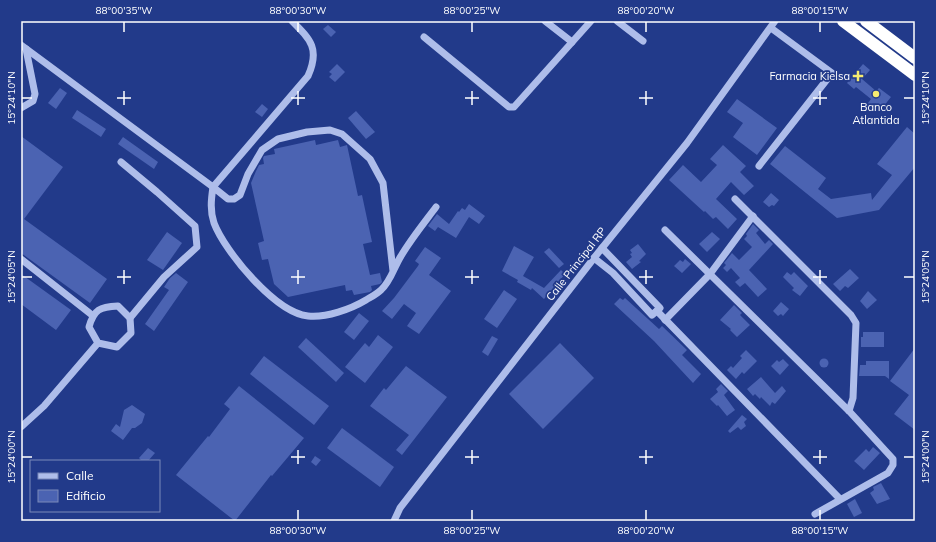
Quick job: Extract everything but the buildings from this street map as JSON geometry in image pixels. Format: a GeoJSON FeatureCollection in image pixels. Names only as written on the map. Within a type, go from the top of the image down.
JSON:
{"type":"FeatureCollection","features":[{"type":"Feature","properties":{"kind":"highway"},"geometry":{"type":"LineString","coordinates":[[843,21],[915,75]]}},
{"type":"Feature","properties":{"kind":"highway"},"geometry":{"type":"LineString","coordinates":[[866,21],[915,58]]}},
{"type":"Feature","properties":{"kind":"highway"},"geometry":{"type":"LineString","coordinates":[[877,21],[915,51]]}},
{"type":"Feature","properties":{"kind":"street"},"geometry":{"type":"LineString","coordinates":[[292,21],[306,35],[312,44],[314,54],[313,66],[308,76],[213,187],[210,203],[214,222],[222,239],[251,278],[285,307],[308,316],[330,315],[364,301],[381,290],[390,278],[401,256],[436,207]]}},
{"type":"Feature","properties":{"kind":"street"},"geometry":{"type":"LineString","coordinates":[[545,21],[572,42]]}},
{"type":"Feature","properties":{"kind":"street"},"geometry":{"type":"LineString","coordinates":[[424,38],[509,107],[514,107],[591,21]]}},
{"type":"Feature","properties":{"kind":"street"},"geometry":{"type":"LineString","coordinates":[[618,21],[644,42]]}},
{"type":"Feature","properties":{"kind":"street","name":"Calle Principal RP"},"geometry":{"type":"LineString","coordinates":[[394,521],[400,508],[594,258],[687,143],[775,21]]}},
{"type":"Feature","properties":{"kind":"street"},"geometry":{"type":"LineString","coordinates":[[759,166],[832,73],[771,28]]}},
{"type":"Feature","properties":{"kind":"street"},"geometry":{"type":"LineString","coordinates":[[24,47],[228,199],[234,199],[240,195],[248,174],[262,150],[278,139],[308,132],[330,130],[342,134],[370,159],[383,183],[393,271]]}},
{"type":"Feature","properties":{"kind":"street"},"geometry":{"type":"LineString","coordinates":[[21,108],[32,101],[35,94],[24,47]]}},
{"type":"Feature","properties":{"kind":"street"},"geometry":{"type":"LineString","coordinates":[[121,162],[195,226],[197,247],[164,278],[130,318]]}},
{"type":"Feature","properties":{"kind":"street"},"geometry":{"type":"LineString","coordinates":[[735,198],[851,315],[856,323],[853,398],[849,411]]}},
{"type":"Feature","properties":{"kind":"street"},"geometry":{"type":"LineString","coordinates":[[665,320],[710,274],[753,216]]}},
{"type":"Feature","properties":{"kind":"street"},"geometry":{"type":"LineString","coordinates":[[665,230],[849,411],[893,459],[893,465],[888,472],[815,514]]}},
{"type":"Feature","properties":{"kind":"street"},"geometry":{"type":"LineString","coordinates":[[602,248],[656,311]]}},
{"type":"Feature","properties":{"kind":"street"},"geometry":{"type":"LineString","coordinates":[[594,258],[656,311],[840,499]]}},
{"type":"Feature","properties":{"kind":"street"},"geometry":{"type":"LineString","coordinates":[[21,259],[92,315]]}},
{"type":"Feature","properties":{"kind":"street"},"geometry":{"type":"LineString","coordinates":[[118,306],[130,318],[131,333],[117,347],[98,343],[89,327],[92,315],[102,307],[118,306]]}},
{"type":"Feature","properties":{"kind":"street"},"geometry":{"type":"LineString","coordinates":[[21,427],[44,406],[98,343]]}},
{"type":"Feature","properties":{"kind":"place","name":"Farmacia Kielsa"},"geometry":{"type":"Point","coordinates":[858,76]}},
{"type":"Feature","properties":{"kind":"place","name":"Banco Atlantida"},"geometry":{"type":"Point","coordinates":[876,94]}}]}
